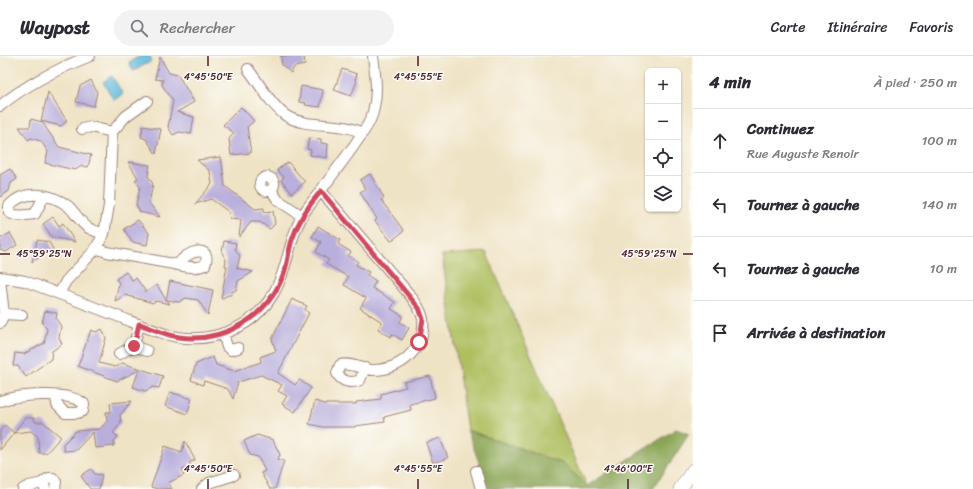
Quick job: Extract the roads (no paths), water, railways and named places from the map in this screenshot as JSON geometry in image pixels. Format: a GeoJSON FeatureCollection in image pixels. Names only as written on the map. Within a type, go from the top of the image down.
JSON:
{"type":"FeatureCollection","features":[{"type":"Feature","properties":{"kind":"street"},"geometry":{"type":"LineString","coordinates":[[0,106],[36,80],[64,66],[90,56]]}},
{"type":"Feature","properties":{"kind":"street"},"geometry":{"type":"LineString","coordinates":[[0,277],[25,282],[178,337],[205,337],[223,333],[242,325],[259,312],[272,297],[283,276],[291,242],[302,216],[334,176],[362,133],[374,108],[376,86],[373,56]]}},
{"type":"Feature","properties":{"kind":"street"},"geometry":{"type":"LineString","coordinates":[[248,69],[276,106],[284,114],[294,120],[350,128],[362,133]]}},
{"type":"Feature","properties":{"kind":"street"},"geometry":{"type":"LineString","coordinates":[[59,294],[66,281],[96,248],[104,234],[109,205],[112,132],[126,116],[146,101]]}},
{"type":"Feature","properties":{"kind":"street"},"geometry":{"type":"LineString","coordinates":[[82,129],[91,127],[112,132]]}},
{"type":"Feature","properties":{"kind":"street"},"geometry":{"type":"LineString","coordinates":[[271,190],[278,200],[302,216]]}},
{"type":"Feature","properties":{"kind":"street"},"geometry":{"type":"LineString","coordinates":[[321,191],[409,294],[419,308],[423,319],[419,342],[414,352],[406,360],[395,367],[372,370],[366,368]]}},
{"type":"Feature","properties":{"kind":"street"},"geometry":{"type":"LineString","coordinates":[[44,196],[63,203],[87,227],[104,234]]}},
{"type":"Feature","properties":{"kind":"street"},"geometry":{"type":"LineString","coordinates":[[96,248],[107,252],[178,265]]}},
{"type":"Feature","properties":{"kind":"street"},"geometry":{"type":"LineString","coordinates":[[0,280],[2,319],[22,315]]}},
{"type":"Feature","properties":{"kind":"street"},"geometry":{"type":"LineString","coordinates":[[119,354],[134,346],[139,324]]}},
{"type":"Feature","properties":{"kind":"street"},"geometry":{"type":"LineString","coordinates":[[223,333],[227,347],[231,350],[238,348]]}},
{"type":"Feature","properties":{"kind":"street"},"geometry":{"type":"LineString","coordinates":[[134,346],[146,351]]}},
{"type":"Feature","properties":{"kind":"street"},"geometry":{"type":"LineString","coordinates":[[0,401],[12,397],[37,395],[56,397]]}},
{"type":"Feature","properties":{"kind":"street"},"geometry":{"type":"LineString","coordinates":[[680,489],[693,470]]}},
{"type":"Feature","properties":{"kind":"street"},"geometry":{"type":"LineString","coordinates":[[476,471],[481,489]]}},
{"type":"Feature","properties":{"kind":"street"},"geometry":{"type":"LineString","coordinates":[[202,489],[209,483],[234,475]]}},
{"type":"Feature","properties":{"kind":"street"},"geometry":{"type":"LineString","coordinates":[[23,489],[30,486],[44,486],[47,478],[53,478],[56,484],[55,489]]}},
{"type":"Feature","properties":{"kind":"water"},"geometry":{"type":"Polygon","coordinates":[[[141,56],[150,56],[152,61],[133,71],[129,62],[141,56]]]}},
{"type":"Feature","properties":{"kind":"water"},"geometry":{"type":"Polygon","coordinates":[[[112,76],[123,94],[114,100],[103,82],[112,76]]]}}]}
